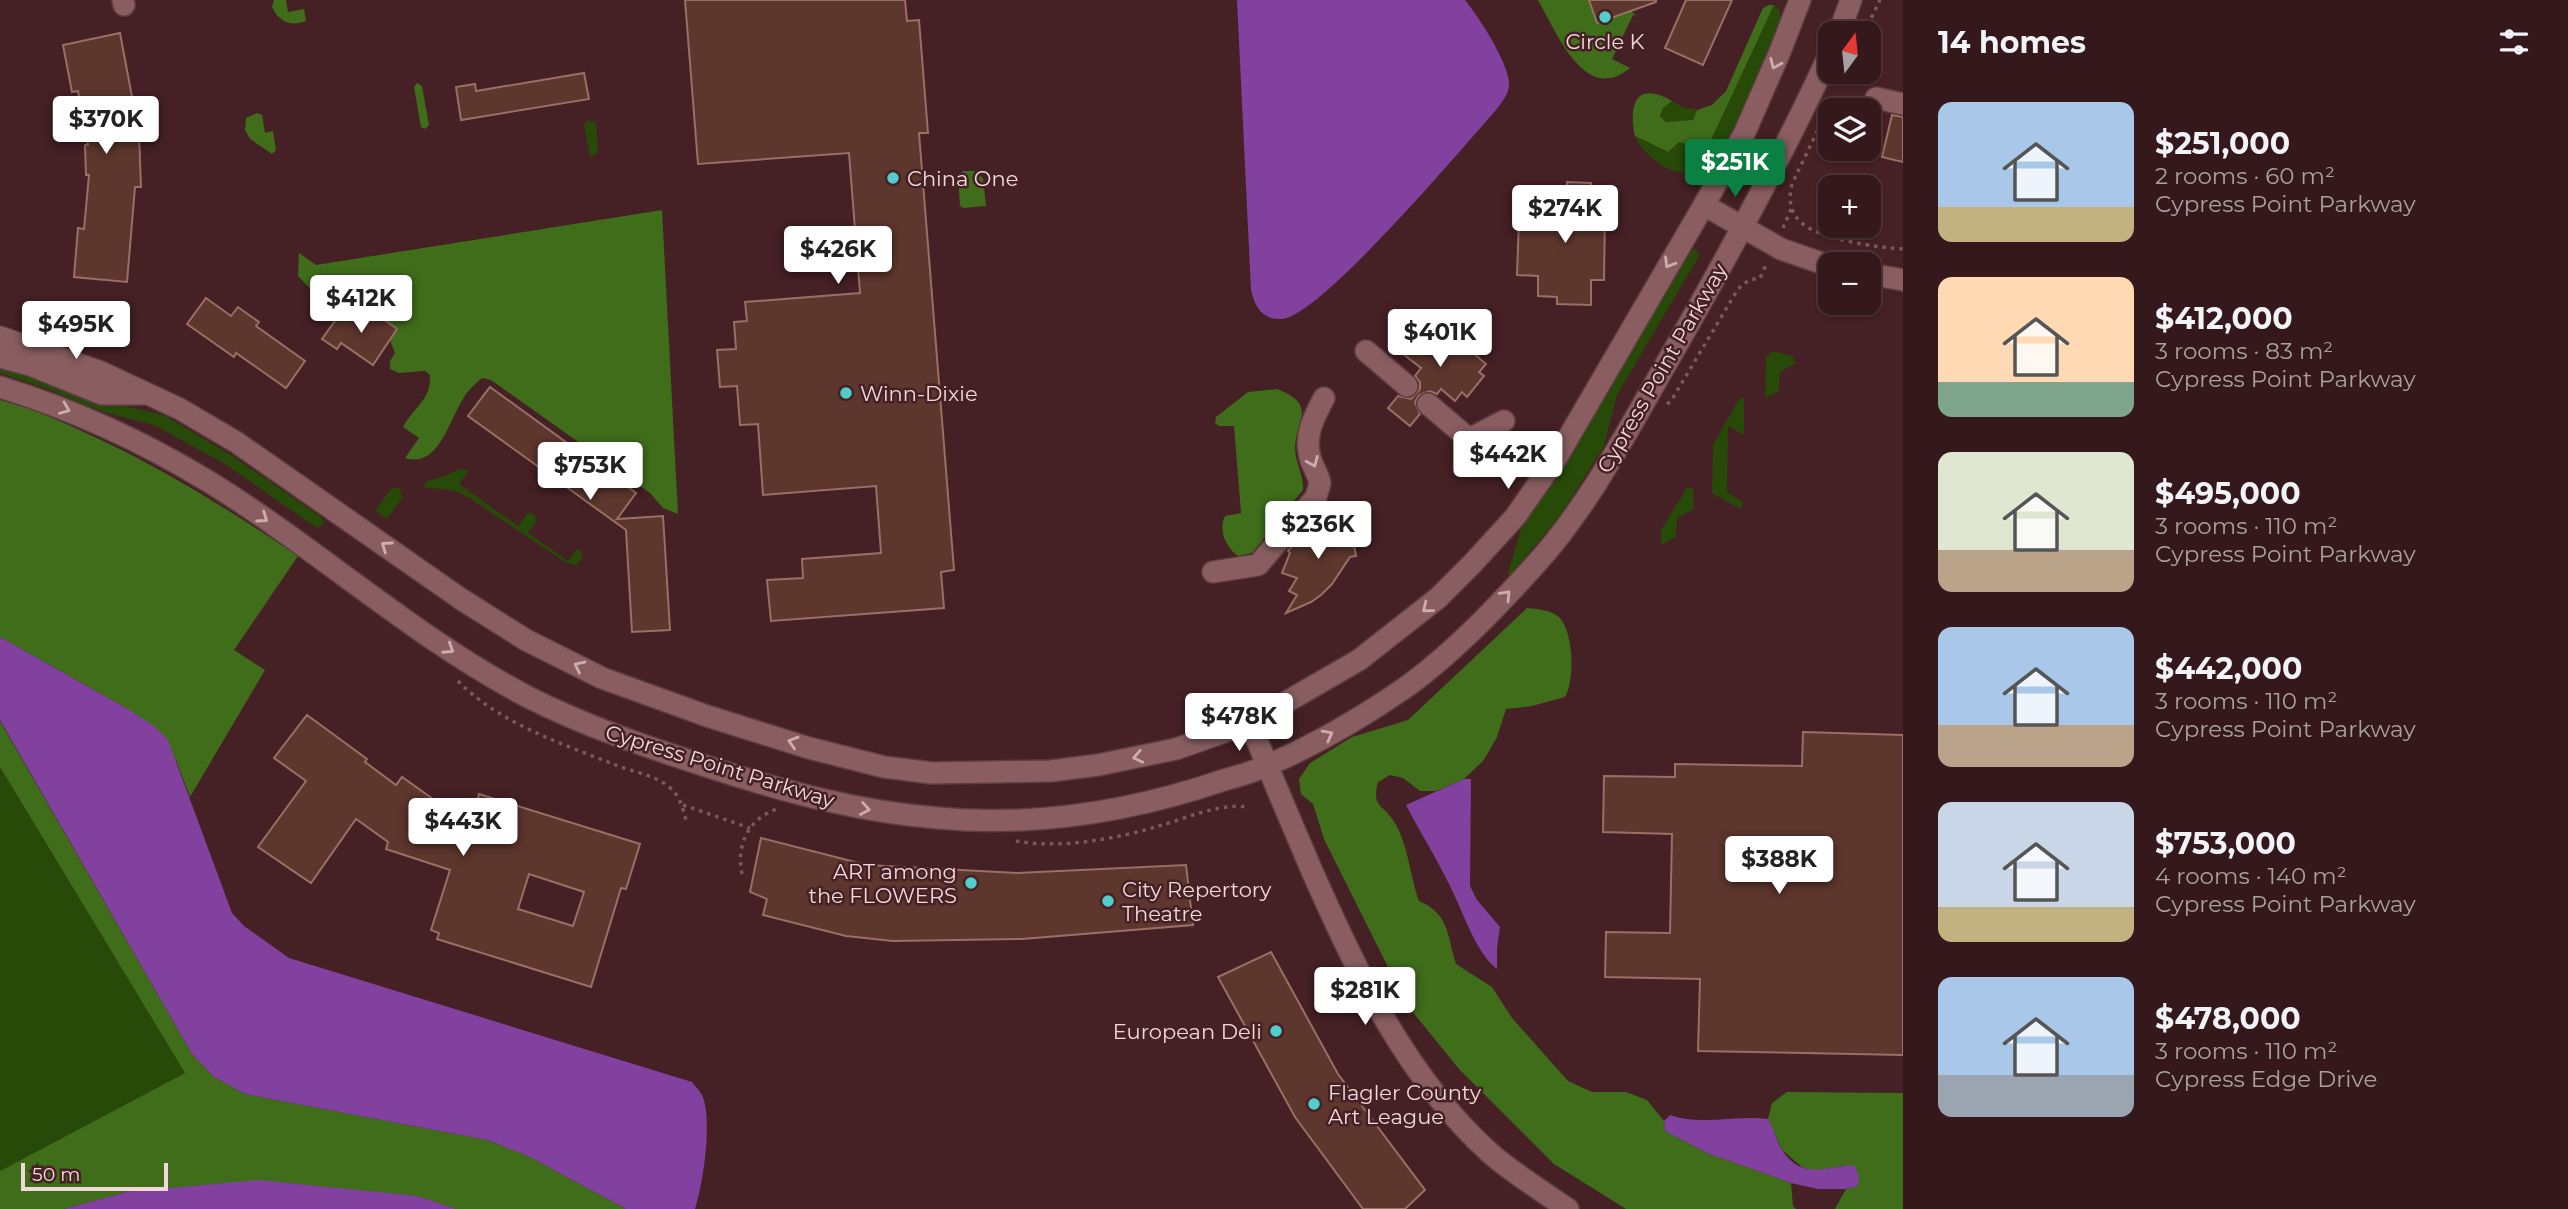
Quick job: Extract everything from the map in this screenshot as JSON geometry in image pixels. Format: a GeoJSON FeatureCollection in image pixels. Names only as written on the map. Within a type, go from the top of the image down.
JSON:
{"type":"FeatureCollection","features":[{"type":"Feature","properties":{"kind":"street","name":"Cypress Point Parkway"},"geometry":{"type":"LineString","coordinates":[[0,337],[102,372],[180,409],[236,442],[461,599],[526,640],[601,678],[809,748],[884,767],[932,773],[1051,771],[1097,765],[1176,749],[1250,723],[1359,660],[1438,598],[1515,517],[1557,457],[1744,134],[1800,0]]}},
{"type":"Feature","properties":{"kind":"street"},"geometry":{"type":"LineString","coordinates":[[1843,21],[1851,0]]}},
{"type":"Feature","properties":{"kind":"street","name":"Cypress Point Parkway"},"geometry":{"type":"LineString","coordinates":[[0,387],[84,417],[169,458],[261,516],[439,643],[532,698],[612,734],[764,784],[864,809],[940,818],[995,820],[1068,815],[1136,805],[1267,766],[1335,731],[1413,682],[1466,637],[1535,565],[1558,539],[1621,442],[1743,229],[1818,77]]}},
{"type":"Feature","properties":{"kind":"street"},"geometry":{"type":"LineString","coordinates":[[1881,99],[1903,104]]}},
{"type":"Feature","properties":{"kind":"street"},"geometry":{"type":"LineString","coordinates":[[1704,205],[1782,249],[1818,262]]}},
{"type":"Feature","properties":{"kind":"street"},"geometry":{"type":"LineString","coordinates":[[1881,276],[1903,280]]}},
{"type":"Feature","properties":{"kind":"street"},"geometry":{"type":"LineString","coordinates":[[1366,352],[1407,386]]}},
{"type":"Feature","properties":{"kind":"street"},"geometry":{"type":"LineString","coordinates":[[0,357],[30,365],[102,394],[149,394]]}},
{"type":"Feature","properties":{"kind":"street"},"geometry":{"type":"LineString","coordinates":[[1213,572],[1258,565],[1315,497],[1320,483],[1309,454],[1308,438],[1312,421],[1324,398]]}},
{"type":"Feature","properties":{"kind":"street"},"geometry":{"type":"LineString","coordinates":[[1428,404],[1469,439],[1504,421]]}},
{"type":"Feature","properties":{"kind":"street"},"geometry":{"type":"LineString","coordinates":[[1250,723],[1341,936],[1373,1000],[1398,1042],[1427,1083],[1491,1153],[1568,1209]]}},
{"type":"Feature","properties":{"kind":"path"},"geometry":{"type":"LineString","coordinates":[[1870,21],[1880,0]]}},
{"type":"Feature","properties":{"kind":"path"},"geometry":{"type":"LineString","coordinates":[[1818,130],[1792,184],[1790,194],[1796,217],[1809,229],[1848,240],[1903,249]]}},
{"type":"Feature","properties":{"kind":"path"},"geometry":{"type":"LineString","coordinates":[[1788,216],[1792,207]]}},
{"type":"Feature","properties":{"kind":"path"},"geometry":{"type":"LineString","coordinates":[[682,804],[750,828]]}},
{"type":"Feature","properties":{"kind":"green space"},"geometry":{"type":"Polygon","coordinates":[[[274,0],[286,0],[288,12],[304,9],[306,21],[290,23],[282,20],[272,7],[274,0]]]}},
{"type":"Feature","properties":{"kind":"green space"},"geometry":{"type":"Polygon","coordinates":[[[1538,0],[1589,0],[1598,23],[1631,11],[1637,17],[1633,15],[1612,59],[1630,68],[1614,77],[1599,78],[1586,71],[1563,45],[1538,0]]]}},
{"type":"Feature","properties":{"kind":"green space"},"geometry":{"type":"Polygon","coordinates":[[[1774,5],[1779,8],[1781,20],[1738,119],[1718,154],[1709,164],[1689,172],[1674,171],[1653,159],[1635,136],[1667,152],[1679,142],[1687,144],[1698,153],[1705,153],[1774,5]]]}},
{"type":"Feature","properties":{"kind":"green space"},"geometry":{"type":"Polygon","coordinates":[[[1774,5],[1705,153],[1698,153],[1687,144],[1679,142],[1668,152],[1635,136],[1634,105],[1643,95],[1660,95],[1672,101],[1663,108],[1660,116],[1666,122],[1693,120],[1697,110],[1712,105],[1726,91],[1763,8],[1774,5]]]}},
{"type":"Feature","properties":{"kind":"green space"},"geometry":{"type":"Polygon","coordinates":[[[417,83],[422,86],[429,125],[425,129],[421,127],[414,87],[417,83]]]}},
{"type":"Feature","properties":{"kind":"green space"},"geometry":{"type":"Polygon","coordinates":[[[1672,101],[1682,107],[1697,110],[1693,120],[1666,122],[1660,117],[1663,108],[1672,101]]]}},
{"type":"Feature","properties":{"kind":"green space"},"geometry":{"type":"Polygon","coordinates":[[[257,113],[262,115],[265,133],[273,131],[276,150],[272,154],[250,139],[245,130],[246,118],[257,113]]]}},
{"type":"Feature","properties":{"kind":"green space"},"geometry":{"type":"Polygon","coordinates":[[[587,121],[595,122],[596,125],[598,153],[592,156],[584,126],[587,121]]]}},
{"type":"Feature","properties":{"kind":"green space"},"geometry":{"type":"Polygon","coordinates":[[[963,171],[974,171],[983,178],[986,206],[960,206],[958,176],[963,171]]]}},
{"type":"Feature","properties":{"kind":"green space"},"geometry":{"type":"Polygon","coordinates":[[[662,210],[678,514],[663,508],[650,493],[491,380],[482,378],[465,396],[434,450],[426,457],[416,460],[405,458],[419,438],[403,427],[425,397],[430,375],[425,371],[399,373],[390,369],[390,361],[395,353],[390,340],[397,329],[373,313],[367,322],[345,307],[340,313],[321,300],[298,276],[299,253],[316,265],[662,210]]]}},
{"type":"Feature","properties":{"kind":"green space"},"geometry":{"type":"Polygon","coordinates":[[[1696,249],[1699,256],[1617,395],[1604,446],[1562,513],[1511,575],[1508,573],[1522,526],[1570,455],[1691,251],[1696,249]]]}},
{"type":"Feature","properties":{"kind":"green space"},"geometry":{"type":"Polygon","coordinates":[[[1772,351],[1792,356],[1796,363],[1780,372],[1779,391],[1765,398],[1766,357],[1772,351]]]}},
{"type":"Feature","properties":{"kind":"green space"},"geometry":{"type":"Polygon","coordinates":[[[0,362],[108,402],[164,415],[231,455],[321,517],[324,524],[317,528],[225,464],[154,425],[103,412],[0,373],[0,362]]]}},
{"type":"Feature","properties":{"kind":"green space"},"geometry":{"type":"Polygon","coordinates":[[[1277,389],[1290,395],[1301,407],[1295,447],[1303,490],[1252,553],[1238,556],[1227,543],[1222,527],[1225,516],[1241,513],[1234,426],[1219,426],[1215,423],[1216,417],[1248,392],[1277,389]]]}},
{"type":"Feature","properties":{"kind":"green space"},"geometry":{"type":"Polygon","coordinates":[[[1744,398],[1744,435],[1728,426],[1727,492],[1743,502],[1741,509],[1712,493],[1713,445],[1739,399],[1744,398]]]}},
{"type":"Feature","properties":{"kind":"green space"},"geometry":{"type":"Polygon","coordinates":[[[0,400],[51,417],[151,465],[298,556],[234,650],[265,670],[190,797],[176,760],[126,708],[0,637],[0,400]]]}},
{"type":"Feature","properties":{"kind":"green space"},"geometry":{"type":"Polygon","coordinates":[[[460,469],[469,470],[459,484],[518,526],[528,513],[535,515],[536,522],[528,533],[568,561],[577,549],[583,557],[576,565],[565,562],[468,497],[455,491],[423,487],[427,481],[460,469]]]}},
{"type":"Feature","properties":{"kind":"green space"},"geometry":{"type":"Polygon","coordinates":[[[393,487],[400,489],[402,498],[387,519],[375,510],[393,487]]]}},
{"type":"Feature","properties":{"kind":"green space"},"geometry":{"type":"Polygon","coordinates":[[[1691,487],[1694,509],[1677,518],[1676,537],[1661,545],[1661,530],[1687,488],[1691,487]]]}},
{"type":"Feature","properties":{"kind":"green space"},"geometry":{"type":"Polygon","coordinates":[[[1527,608],[1552,613],[1564,624],[1571,656],[1570,679],[1565,697],[1532,706],[1506,709],[1497,737],[1484,760],[1464,779],[1436,791],[1420,791],[1403,778],[1390,775],[1378,782],[1377,801],[1393,820],[1402,838],[1419,901],[1437,912],[1442,919],[1456,964],[1492,987],[1512,1018],[1568,1081],[1592,1092],[1626,1092],[1647,1100],[1664,1121],[1665,1131],[1707,1153],[1791,1183],[1793,1206],[1796,1209],[1626,1209],[1554,1164],[1459,1069],[1407,1005],[1324,839],[1313,804],[1301,794],[1299,779],[1310,763],[1352,737],[1408,720],[1527,608]]]}},
{"type":"Feature","properties":{"kind":"green space"},"geometry":{"type":"Polygon","coordinates":[[[0,721],[192,1054],[214,1077],[245,1094],[487,1140],[528,1156],[626,1209],[457,1209],[416,1196],[127,1192],[64,1209],[0,1209],[0,1171],[185,1073],[0,767],[0,721]]]}},
{"type":"Feature","properties":{"kind":"green space"},"geometry":{"type":"Polygon","coordinates":[[[0,767],[185,1073],[0,1171],[0,767]]]}},
{"type":"Feature","properties":{"kind":"green space"},"geometry":{"type":"Polygon","coordinates":[[[1787,1092],[1903,1093],[1903,1209],[1835,1209],[1846,1189],[1858,1186],[1843,1166],[1813,1171],[1802,1167],[1782,1150],[1768,1119],[1772,1103],[1787,1092]]]}},
{"type":"Feature","properties":{"kind":"shaded area"},"geometry":{"type":"Polygon","coordinates":[[[1237,0],[1465,0],[1492,41],[1508,76],[1508,92],[1496,110],[1392,227],[1327,290],[1301,311],[1282,319],[1264,315],[1251,290],[1237,0]]]}},
{"type":"Feature","properties":{"kind":"shaded area"},"geometry":{"type":"Polygon","coordinates":[[[0,637],[126,708],[154,726],[168,740],[232,913],[244,926],[289,958],[692,1082],[702,1095],[707,1119],[704,1168],[695,1209],[626,1209],[528,1156],[487,1140],[245,1094],[214,1077],[192,1054],[0,720],[0,637]]]}},
{"type":"Feature","properties":{"kind":"shaded area"},"geometry":{"type":"Polygon","coordinates":[[[1464,779],[1471,779],[1470,886],[1477,900],[1500,927],[1497,969],[1476,943],[1446,877],[1406,805],[1464,779]]]}},
{"type":"Feature","properties":{"kind":"shaded area"},"geometry":{"type":"Polygon","coordinates":[[[1670,1115],[1694,1120],[1768,1119],[1782,1150],[1797,1165],[1815,1170],[1854,1165],[1859,1176],[1858,1186],[1818,1189],[1791,1183],[1707,1153],[1665,1131],[1664,1121],[1670,1115]]]}},
{"type":"Feature","properties":{"kind":"shaded area"},"geometry":{"type":"Polygon","coordinates":[[[259,1180],[417,1196],[457,1209],[64,1209],[127,1192],[259,1180]]]}},
{"type":"Feature","properties":{"kind":"building"},"geometry":{"type":"Polygon","coordinates":[[[685,0],[905,0],[907,21],[919,20],[928,133],[919,133],[954,570],[941,572],[944,608],[771,621],[767,580],[803,578],[802,559],[881,553],[876,486],[763,495],[758,424],[740,425],[737,386],[720,387],[717,350],[736,349],[734,322],[747,321],[745,302],[860,293],[849,153],[698,164],[685,0]]]}},
{"type":"Feature","properties":{"kind":"building","name":"Circle K"},"geometry":{"type":"Polygon","coordinates":[[[1589,0],[1656,0],[1656,2],[1597,23],[1589,0]]]}},
{"type":"Feature","properties":{"kind":"building","name":"Circle K"},"geometry":{"type":"Polygon","coordinates":[[[1686,0],[1732,0],[1703,65],[1665,48],[1686,0]]]}},
{"type":"Feature","properties":{"kind":"building"},"geometry":{"type":"Polygon","coordinates":[[[120,33],[139,134],[141,187],[135,187],[127,282],[74,277],[78,228],[84,229],[89,175],[86,175],[85,145],[88,145],[78,91],[72,92],[63,45],[120,33]]]}},
{"type":"Feature","properties":{"kind":"building"},"geometry":{"type":"Polygon","coordinates":[[[584,73],[589,99],[461,120],[456,87],[475,84],[476,91],[584,73]]]}},
{"type":"Feature","properties":{"kind":"building"},"geometry":{"type":"Polygon","coordinates":[[[1892,115],[1903,117],[1903,162],[1882,157],[1892,115]]]}},
{"type":"Feature","properties":{"kind":"building"},"geometry":{"type":"Polygon","coordinates":[[[1567,182],[1591,183],[1591,192],[1595,192],[1594,212],[1605,212],[1604,280],[1591,280],[1591,305],[1557,304],[1557,297],[1538,296],[1538,276],[1517,275],[1519,219],[1538,220],[1538,209],[1548,209],[1549,189],[1567,189],[1567,182]]]}},
{"type":"Feature","properties":{"kind":"building"},"geometry":{"type":"Polygon","coordinates":[[[206,298],[231,316],[238,307],[259,322],[256,326],[305,361],[286,388],[236,353],[234,357],[187,324],[206,298]]]}},
{"type":"Feature","properties":{"kind":"building"},"geometry":{"type":"Polygon","coordinates":[[[345,307],[367,322],[373,312],[397,329],[373,365],[341,343],[337,349],[322,339],[345,307]]]}},
{"type":"Feature","properties":{"kind":"building"},"geometry":{"type":"Polygon","coordinates":[[[1424,327],[1432,334],[1438,327],[1451,337],[1456,331],[1476,348],[1472,352],[1486,364],[1479,372],[1484,376],[1467,397],[1462,392],[1455,401],[1441,389],[1437,394],[1430,391],[1419,395],[1415,402],[1420,414],[1410,426],[1388,408],[1398,396],[1411,399],[1420,389],[1420,382],[1415,376],[1421,368],[1402,353],[1424,327]]]}},
{"type":"Feature","properties":{"kind":"building"},"geometry":{"type":"Polygon","coordinates":[[[490,387],[636,493],[617,519],[663,516],[670,630],[632,632],[626,530],[468,416],[490,387]]]}},
{"type":"Feature","properties":{"kind":"building"},"geometry":{"type":"Polygon","coordinates":[[[1328,519],[1352,535],[1356,556],[1350,557],[1321,595],[1286,613],[1297,595],[1289,591],[1297,578],[1282,573],[1290,553],[1288,551],[1305,530],[1308,533],[1328,519]]]}},
{"type":"Feature","properties":{"kind":"building"},"geometry":{"type":"Polygon","coordinates":[[[307,715],[367,759],[365,762],[396,785],[402,777],[440,804],[438,809],[472,820],[479,794],[640,844],[626,889],[621,888],[591,987],[437,939],[439,933],[431,930],[450,870],[386,849],[388,842],[356,819],[311,883],[258,847],[306,781],[274,758],[307,715]],[[529,874],[518,909],[573,926],[584,892],[529,874]]]}},
{"type":"Feature","properties":{"kind":"building"},"geometry":{"type":"Polygon","coordinates":[[[1803,732],[1903,735],[1903,1055],[1698,1051],[1700,979],[1605,977],[1606,932],[1670,933],[1672,834],[1603,832],[1604,776],[1675,777],[1675,764],[1802,766],[1803,732]]]}},
{"type":"Feature","properties":{"kind":"building","name":"ART among the FLOWERS"},"geometry":{"type":"Polygon","coordinates":[[[761,838],[867,865],[1017,873],[1186,865],[1193,925],[1022,939],[893,941],[846,936],[763,915],[767,899],[750,892],[761,838]]]}},
{"type":"Feature","properties":{"kind":"building"},"geometry":{"type":"Polygon","coordinates":[[[1271,952],[1338,1074],[1425,1190],[1405,1209],[1363,1209],[1295,1117],[1218,977],[1271,952]]]}},
{"type":"Feature","properties":{"kind":"place","name":"Circle K"},"geometry":{"type":"Point","coordinates":[1605,17]}},
{"type":"Feature","properties":{"kind":"place","name":"China One"},"geometry":{"type":"Point","coordinates":[893,178]}},
{"type":"Feature","properties":{"kind":"place","name":"Winn-Dixie"},"geometry":{"type":"Point","coordinates":[846,393]}},
{"type":"Feature","properties":{"kind":"place","name":"ART among the FLOWERS"},"geometry":{"type":"Point","coordinates":[971,883]}},
{"type":"Feature","properties":{"kind":"place","name":"City Repertory Theatre"},"geometry":{"type":"Point","coordinates":[1108,901]}},
{"type":"Feature","properties":{"kind":"place","name":"European Deli"},"geometry":{"type":"Point","coordinates":[1276,1031]}},
{"type":"Feature","properties":{"kind":"place","name":"Flagler County Art League"},"geometry":{"type":"Point","coordinates":[1314,1104]}}]}
